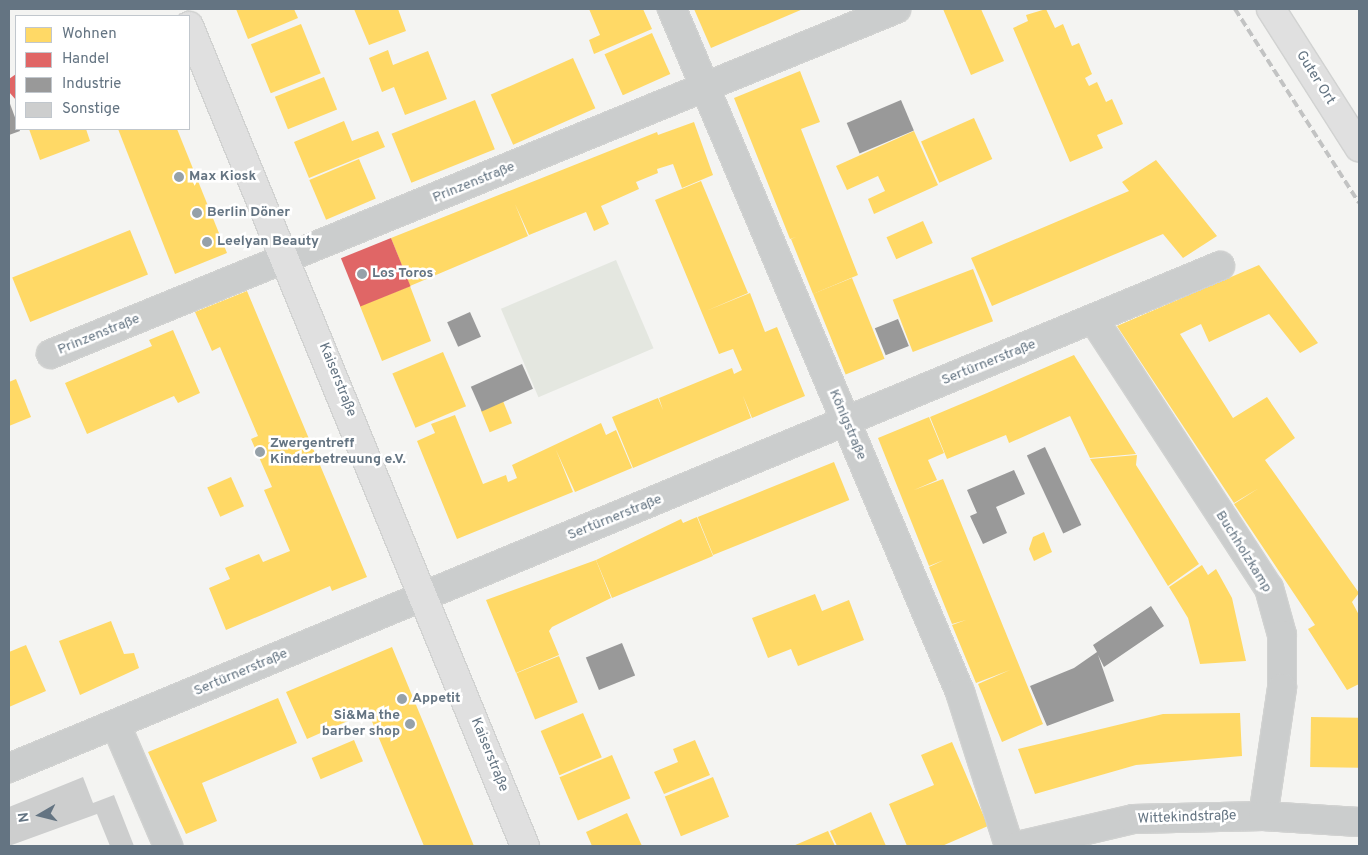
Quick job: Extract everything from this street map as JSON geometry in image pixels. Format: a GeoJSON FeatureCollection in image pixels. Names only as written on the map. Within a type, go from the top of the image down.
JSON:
{"type":"FeatureCollection","features":[{"type":"Feature","properties":{"kind":"main road","name":"Guter Ort"},"geometry":{"type":"LineString","coordinates":[[1271,9],[1359,147]]}},
{"type":"Feature","properties":{"kind":"main road","name":"Kaiserstraße"},"geometry":{"type":"LineString","coordinates":[[190,28],[288,259],[426,596],[525,846]]}},
{"type":"Feature","properties":{"kind":"street","name":"Königstraße"},"geometry":{"type":"LineString","coordinates":[[672,9],[960,692],[1008,846]]}},
{"type":"Feature","properties":{"kind":"street","name":"Prinzenstraße"},"geometry":{"type":"LineString","coordinates":[[51,354],[706,90],[896,9]]}},
{"type":"Feature","properties":{"kind":"street","name":"Sertürnerstraße"},"geometry":{"type":"LineString","coordinates":[[9,768],[1094,320],[1220,266]]}},
{"type":"Feature","properties":{"kind":"street","name":"Buchholzkamp"},"geometry":{"type":"LineString","coordinates":[[1094,320],[1269,588],[1282,635],[1282,688],[1263,816]]}},
{"type":"Feature","properties":{"kind":"street"},"geometry":{"type":"LineString","coordinates":[[116,725],[168,846]]}},
{"type":"Feature","properties":{"kind":"street","name":"Wittekindstraße"},"geometry":{"type":"LineString","coordinates":[[1018,846],[1132,820],[1263,816],[1359,822]]}},
{"type":"Feature","properties":{"kind":"shaded area"},"geometry":{"type":"Polygon","coordinates":[[[616,260],[654,348],[538,397],[501,309],[616,260]]]}},
{"type":"Feature","properties":{"kind":"building: Wohnen"},"geometry":{"type":"Polygon","coordinates":[[[236,9],[294,9],[298,18],[248,39],[236,9]]]}},
{"type":"Feature","properties":{"kind":"building: Wohnen"},"geometry":{"type":"Polygon","coordinates":[[[354,9],[398,9],[406,31],[369,45],[354,9]]]}},
{"type":"Feature","properties":{"kind":"building: Wohnen"},"geometry":{"type":"Polygon","coordinates":[[[589,9],[643,9],[652,29],[594,54],[589,40],[600,35],[589,9]]]}},
{"type":"Feature","properties":{"kind":"building: Wohnen"},"geometry":{"type":"Polygon","coordinates":[[[694,9],[803,9],[711,48],[694,9]]]}},
{"type":"Feature","properties":{"kind":"building: Wohnen"},"geometry":{"type":"Polygon","coordinates":[[[943,9],[981,9],[1004,61],[971,75],[943,9]]]}},
{"type":"Feature","properties":{"kind":"building: Wohnen"},"geometry":{"type":"Polygon","coordinates":[[[1046,9],[1055,28],[1063,24],[1072,46],[1079,43],[1092,74],[1085,78],[1089,86],[1097,82],[1106,102],[1112,99],[1123,124],[1097,135],[1103,148],[1070,162],[1013,28],[1028,21],[1026,15],[1046,9]]]}},
{"type":"Feature","properties":{"kind":"building: Wohnen"},"geometry":{"type":"Polygon","coordinates":[[[301,24],[321,73],[271,93],[251,44],[301,24]]]}},
{"type":"Feature","properties":{"kind":"building: Wohnen"},"geometry":{"type":"Polygon","coordinates":[[[652,33],[670,74],[623,95],[604,54],[652,33]]]}},
{"type":"Feature","properties":{"kind":"building: Wohnen"},"geometry":{"type":"Polygon","coordinates":[[[388,50],[393,65],[428,51],[447,99],[405,115],[394,87],[382,92],[369,58],[388,50]]]}},
{"type":"Feature","properties":{"kind":"building: Wohnen"},"geometry":{"type":"Polygon","coordinates":[[[573,58],[595,108],[513,145],[491,95],[573,58]]]}},
{"type":"Feature","properties":{"kind":"building: Wohnen"},"geometry":{"type":"Polygon","coordinates":[[[800,71],[820,122],[801,129],[858,275],[813,294],[791,239],[796,237],[790,239],[734,98],[800,71]]]}},
{"type":"Feature","properties":{"kind":"building: Wohnen"},"geometry":{"type":"Polygon","coordinates":[[[324,77],[337,109],[288,129],[275,97],[324,77]]]}},
{"type":"Feature","properties":{"kind":"building: Wohnen"},"geometry":{"type":"Polygon","coordinates":[[[475,100],[495,149],[411,183],[392,134],[475,100]]]}},
{"type":"Feature","properties":{"kind":"building: Wohnen"},"geometry":{"type":"Polygon","coordinates":[[[974,118],[992,159],[939,183],[921,142],[974,118]]]}},
{"type":"Feature","properties":{"kind":"building: Wohnen"},"geometry":{"type":"Polygon","coordinates":[[[344,121],[352,141],[378,131],[385,147],[309,178],[294,142],[344,121]]]}},
{"type":"Feature","properties":{"kind":"building: Wohnen"},"geometry":{"type":"Polygon","coordinates":[[[694,122],[713,175],[682,188],[673,164],[657,169],[658,173],[636,182],[639,189],[601,206],[609,224],[594,231],[586,212],[529,235],[515,204],[528,236],[410,286],[391,238],[657,132],[658,135],[694,122]]]}},
{"type":"Feature","properties":{"kind":"building: Wohnen"},"geometry":{"type":"Polygon","coordinates":[[[29,130],[86,130],[90,141],[40,160],[29,130]]]}},
{"type":"Feature","properties":{"kind":"building: Wohnen"},"geometry":{"type":"Polygon","coordinates":[[[118,130],[177,130],[227,253],[175,274],[118,130]]]}},
{"type":"Feature","properties":{"kind":"building: Wohnen"},"geometry":{"type":"Polygon","coordinates":[[[914,131],[938,185],[874,214],[868,199],[885,191],[878,176],[847,190],[836,166],[914,131]]]}},
{"type":"Feature","properties":{"kind":"building: Wohnen"},"geometry":{"type":"Polygon","coordinates":[[[359,159],[376,199],[326,220],[309,180],[359,159]]]}},
{"type":"Feature","properties":{"kind":"building: Wohnen"},"geometry":{"type":"Polygon","coordinates":[[[1156,160],[1217,236],[1183,258],[1163,234],[992,306],[971,258],[1129,191],[1122,182],[1156,160]]]}},
{"type":"Feature","properties":{"kind":"building: Wohnen"},"geometry":{"type":"Polygon","coordinates":[[[701,181],[748,293],[706,311],[750,293],[765,332],[777,327],[805,396],[752,418],[743,396],[751,418],[633,468],[612,417],[658,398],[663,410],[659,398],[732,368],[734,374],[742,370],[733,349],[719,354],[655,200],[701,181]]]}},
{"type":"Feature","properties":{"kind":"building: Wohnen"},"geometry":{"type":"Polygon","coordinates":[[[923,221],[933,243],[896,259],[886,237],[923,221]]]}},
{"type":"Feature","properties":{"kind":"building: Wohnen"},"geometry":{"type":"Polygon","coordinates":[[[130,230],[148,275],[30,322],[12,278],[130,230]]]}},
{"type":"Feature","properties":{"kind":"building: Wohnen"},"geometry":{"type":"Polygon","coordinates":[[[1259,265],[1318,343],[1300,353],[1269,314],[1209,342],[1201,324],[1180,334],[1233,418],[1267,397],[1295,438],[1265,460],[1359,593],[1352,602],[1359,615],[1359,684],[1347,690],[1308,629],[1315,625],[1234,504],[1259,488],[1234,503],[1117,326],[1259,265]]]}},
{"type":"Feature","properties":{"kind":"building: Wohnen"},"geometry":{"type":"Polygon","coordinates":[[[973,269],[993,321],[913,352],[893,300],[973,269]]]}},
{"type":"Feature","properties":{"kind":"building: Wohnen"},"geometry":{"type":"Polygon","coordinates":[[[852,278],[885,359],[846,374],[813,294],[852,278]]]}},
{"type":"Feature","properties":{"kind":"building: Wohnen"},"geometry":{"type":"Polygon","coordinates":[[[410,286],[431,341],[382,361],[360,306],[410,286]]]}},
{"type":"Feature","properties":{"kind":"building: Wohnen"},"geometry":{"type":"Polygon","coordinates":[[[247,291],[367,577],[332,591],[330,586],[226,630],[209,588],[230,579],[225,568],[259,554],[263,562],[290,551],[264,490],[272,487],[251,439],[258,436],[220,347],[212,351],[195,312],[247,291]]]}},
{"type":"Feature","properties":{"kind":"building: Wohnen"},"geometry":{"type":"Polygon","coordinates":[[[173,330],[200,393],[178,403],[174,396],[87,434],[65,383],[152,346],[149,340],[173,330]]]}},
{"type":"Feature","properties":{"kind":"building: Wohnen"},"geometry":{"type":"Polygon","coordinates":[[[443,352],[466,406],[415,428],[392,373],[443,352]]]}},
{"type":"Feature","properties":{"kind":"building: Wohnen"},"geometry":{"type":"Polygon","coordinates":[[[1074,355],[1136,454],[1090,458],[1070,416],[1009,443],[1006,435],[947,459],[930,417],[1074,355]]]}},
{"type":"Feature","properties":{"kind":"building: Wohnen"},"geometry":{"type":"Polygon","coordinates":[[[16,379],[31,417],[9,426],[9,382],[16,379]]]}},
{"type":"Feature","properties":{"kind":"building: Wohnen"},"geometry":{"type":"Polygon","coordinates":[[[503,401],[512,423],[490,432],[481,410],[503,401]]]}},
{"type":"Feature","properties":{"kind":"building: Wohnen"},"geometry":{"type":"Polygon","coordinates":[[[455,415],[483,484],[506,475],[508,482],[517,478],[512,465],[601,423],[606,435],[616,430],[632,468],[575,492],[556,450],[573,492],[457,539],[417,441],[435,433],[431,424],[455,415]]]}},
{"type":"Feature","properties":{"kind":"building: Wohnen"},"geometry":{"type":"Polygon","coordinates":[[[929,417],[944,453],[928,460],[937,480],[914,490],[943,479],[1043,724],[1002,742],[978,684],[1010,670],[976,683],[952,625],[966,620],[952,624],[929,567],[944,560],[929,566],[878,438],[929,417]]]}},
{"type":"Feature","properties":{"kind":"building: Wohnen"},"geometry":{"type":"Polygon","coordinates":[[[1137,455],[1136,465],[1199,564],[1168,586],[1090,459],[1137,455]]]}},
{"type":"Feature","properties":{"kind":"building: Wohnen"},"geometry":{"type":"Polygon","coordinates":[[[834,462],[849,500],[713,555],[698,517],[834,462]]]}},
{"type":"Feature","properties":{"kind":"building: Wohnen"},"geometry":{"type":"Polygon","coordinates":[[[231,477],[244,506],[220,517],[207,488],[231,477]]]}},
{"type":"Feature","properties":{"kind":"building: Wohnen"},"geometry":{"type":"Polygon","coordinates":[[[697,517],[713,556],[612,598],[596,560],[681,519],[683,523],[697,517]]]}},
{"type":"Feature","properties":{"kind":"building: Wohnen"},"geometry":{"type":"Polygon","coordinates":[[[1044,532],[1052,552],[1034,561],[1029,549],[1033,537],[1044,532]]]}},
{"type":"Feature","properties":{"kind":"building: Wohnen"},"geometry":{"type":"Polygon","coordinates":[[[596,560],[611,598],[552,627],[549,631],[559,655],[516,673],[486,600],[596,560]]]}},
{"type":"Feature","properties":{"kind":"building: Wohnen"},"geometry":{"type":"Polygon","coordinates":[[[1202,565],[1208,575],[1216,569],[1232,598],[1246,661],[1200,664],[1188,618],[1169,587],[1202,565]]]}},
{"type":"Feature","properties":{"kind":"building: Wohnen"},"geometry":{"type":"Polygon","coordinates":[[[815,594],[822,611],[849,600],[864,640],[798,666],[791,649],[768,658],[752,618],[815,594]]]}},
{"type":"Feature","properties":{"kind":"building: Wohnen"},"geometry":{"type":"Polygon","coordinates":[[[111,621],[124,654],[134,653],[139,668],[80,695],[59,641],[111,621]]]}},
{"type":"Feature","properties":{"kind":"building: Wohnen"},"geometry":{"type":"Polygon","coordinates":[[[26,645],[46,691],[9,707],[9,652],[26,645]]]}},
{"type":"Feature","properties":{"kind":"building: Wohnen"},"geometry":{"type":"Polygon","coordinates":[[[392,647],[474,846],[424,846],[368,712],[307,739],[286,692],[392,647]]]}},
{"type":"Feature","properties":{"kind":"building: Wohnen"},"geometry":{"type":"Polygon","coordinates":[[[559,656],[578,702],[535,720],[516,673],[559,656]]]}},
{"type":"Feature","properties":{"kind":"building: Wohnen"},"geometry":{"type":"Polygon","coordinates":[[[278,698],[297,743],[202,783],[217,821],[186,834],[148,752],[278,698]]]}},
{"type":"Feature","properties":{"kind":"building: Wohnen"},"geometry":{"type":"Polygon","coordinates":[[[583,713],[602,757],[559,775],[541,731],[583,713]]]}},
{"type":"Feature","properties":{"kind":"building: Wohnen"},"geometry":{"type":"Polygon","coordinates":[[[1240,713],[1242,756],[1136,765],[1035,794],[1018,749],[1163,714],[1240,713]]]}},
{"type":"Feature","properties":{"kind":"building: Wohnen"},"geometry":{"type":"Polygon","coordinates":[[[1311,717],[1359,718],[1358,768],[1310,767],[1311,717]]]}},
{"type":"Feature","properties":{"kind":"building: Wohnen"},"geometry":{"type":"Polygon","coordinates":[[[354,740],[363,761],[321,779],[312,758],[354,740]]]}},
{"type":"Feature","properties":{"kind":"building: Wohnen"},"geometry":{"type":"Polygon","coordinates":[[[695,740],[710,775],[664,794],[654,772],[678,762],[673,749],[695,740]]]}},
{"type":"Feature","properties":{"kind":"building: Wohnen"},"geometry":{"type":"Polygon","coordinates":[[[952,742],[988,826],[942,846],[907,846],[889,804],[934,785],[921,755],[952,742]]]}},
{"type":"Feature","properties":{"kind":"building: Wohnen"},"geometry":{"type":"Polygon","coordinates":[[[612,755],[630,798],[578,821],[560,777],[612,755]]]}},
{"type":"Feature","properties":{"kind":"building: Wohnen"},"geometry":{"type":"Polygon","coordinates":[[[713,777],[729,817],[681,836],[665,796],[713,777]]]}},
{"type":"Feature","properties":{"kind":"building: Wohnen"},"geometry":{"type":"Polygon","coordinates":[[[871,812],[886,846],[837,846],[830,831],[871,812]]]}},
{"type":"Feature","properties":{"kind":"building: Wohnen"},"geometry":{"type":"Polygon","coordinates":[[[627,813],[642,846],[592,846],[586,832],[627,813]]]}},
{"type":"Feature","properties":{"kind":"building: Wohnen"},"geometry":{"type":"Polygon","coordinates":[[[828,831],[835,846],[793,846],[828,831]]]}},
{"type":"Feature","properties":{"kind":"building: Handel"},"geometry":{"type":"Polygon","coordinates":[[[15,75],[15,99],[9,92],[9,79],[15,75]]]}},
{"type":"Feature","properties":{"kind":"building: Handel"},"geometry":{"type":"Polygon","coordinates":[[[391,238],[410,286],[360,306],[341,258],[391,238]]]}},
{"type":"Feature","properties":{"kind":"building: Industrie"},"geometry":{"type":"Polygon","coordinates":[[[901,100],[914,130],[860,153],[847,123],[901,100]]]}},
{"type":"Feature","properties":{"kind":"building: Industrie"},"geometry":{"type":"Polygon","coordinates":[[[9,101],[15,117],[15,130],[20,131],[9,135],[9,101]]]}},
{"type":"Feature","properties":{"kind":"building: Industrie"},"geometry":{"type":"Polygon","coordinates":[[[470,312],[481,337],[458,347],[447,322],[470,312]]]}},
{"type":"Feature","properties":{"kind":"building: Industrie"},"geometry":{"type":"Polygon","coordinates":[[[898,319],[909,346],[886,355],[875,328],[898,319]]]}},
{"type":"Feature","properties":{"kind":"building: Industrie"},"geometry":{"type":"Polygon","coordinates":[[[522,364],[533,389],[482,411],[471,387],[522,364]]]}},
{"type":"Feature","properties":{"kind":"building: Industrie"},"geometry":{"type":"Polygon","coordinates":[[[1045,447],[1081,525],[1063,533],[1027,455],[1045,447]]]}},
{"type":"Feature","properties":{"kind":"building: Industrie"},"geometry":{"type":"Polygon","coordinates":[[[1014,470],[1025,494],[996,507],[1007,533],[983,544],[970,516],[977,513],[967,490],[1014,470]]]}},
{"type":"Feature","properties":{"kind":"building: Industrie"},"geometry":{"type":"Polygon","coordinates":[[[1151,606],[1164,626],[1104,667],[1098,655],[1114,701],[1047,726],[1030,686],[1074,668],[1097,652],[1093,645],[1151,606]]]}},
{"type":"Feature","properties":{"kind":"building: Industrie"},"geometry":{"type":"Polygon","coordinates":[[[622,643],[635,675],[599,690],[586,658],[622,643]]]}},
{"type":"Feature","properties":{"kind":"building: Sonstige"},"geometry":{"type":"Polygon","coordinates":[[[83,777],[93,803],[114,795],[134,846],[110,846],[97,814],[9,846],[9,807],[83,777]]]}},
{"type":"Feature","properties":{"kind":"railway"},"geometry":{"type":"LineString","coordinates":[[1235,9],[1359,203]]}},
{"type":"Feature","properties":{"kind":"place","name":"Max Kiosk"},"geometry":{"type":"Point","coordinates":[179,177]}},
{"type":"Feature","properties":{"kind":"place","name":"Berlin Döner"},"geometry":{"type":"Point","coordinates":[197,213]}},
{"type":"Feature","properties":{"kind":"place","name":"Leelyan Beauty"},"geometry":{"type":"Point","coordinates":[207,242]}},
{"type":"Feature","properties":{"kind":"place","name":"Los Toros"},"geometry":{"type":"Point","coordinates":[362,274]}},
{"type":"Feature","properties":{"kind":"place","name":"Zwergentreff Kinderbetreuung e.V."},"geometry":{"type":"Point","coordinates":[260,452]}},
{"type":"Feature","properties":{"kind":"place","name":"Appetit"},"geometry":{"type":"Point","coordinates":[402,699]}},
{"type":"Feature","properties":{"kind":"place","name":"Si&Ma the barber shop"},"geometry":{"type":"Point","coordinates":[410,724]}}]}
